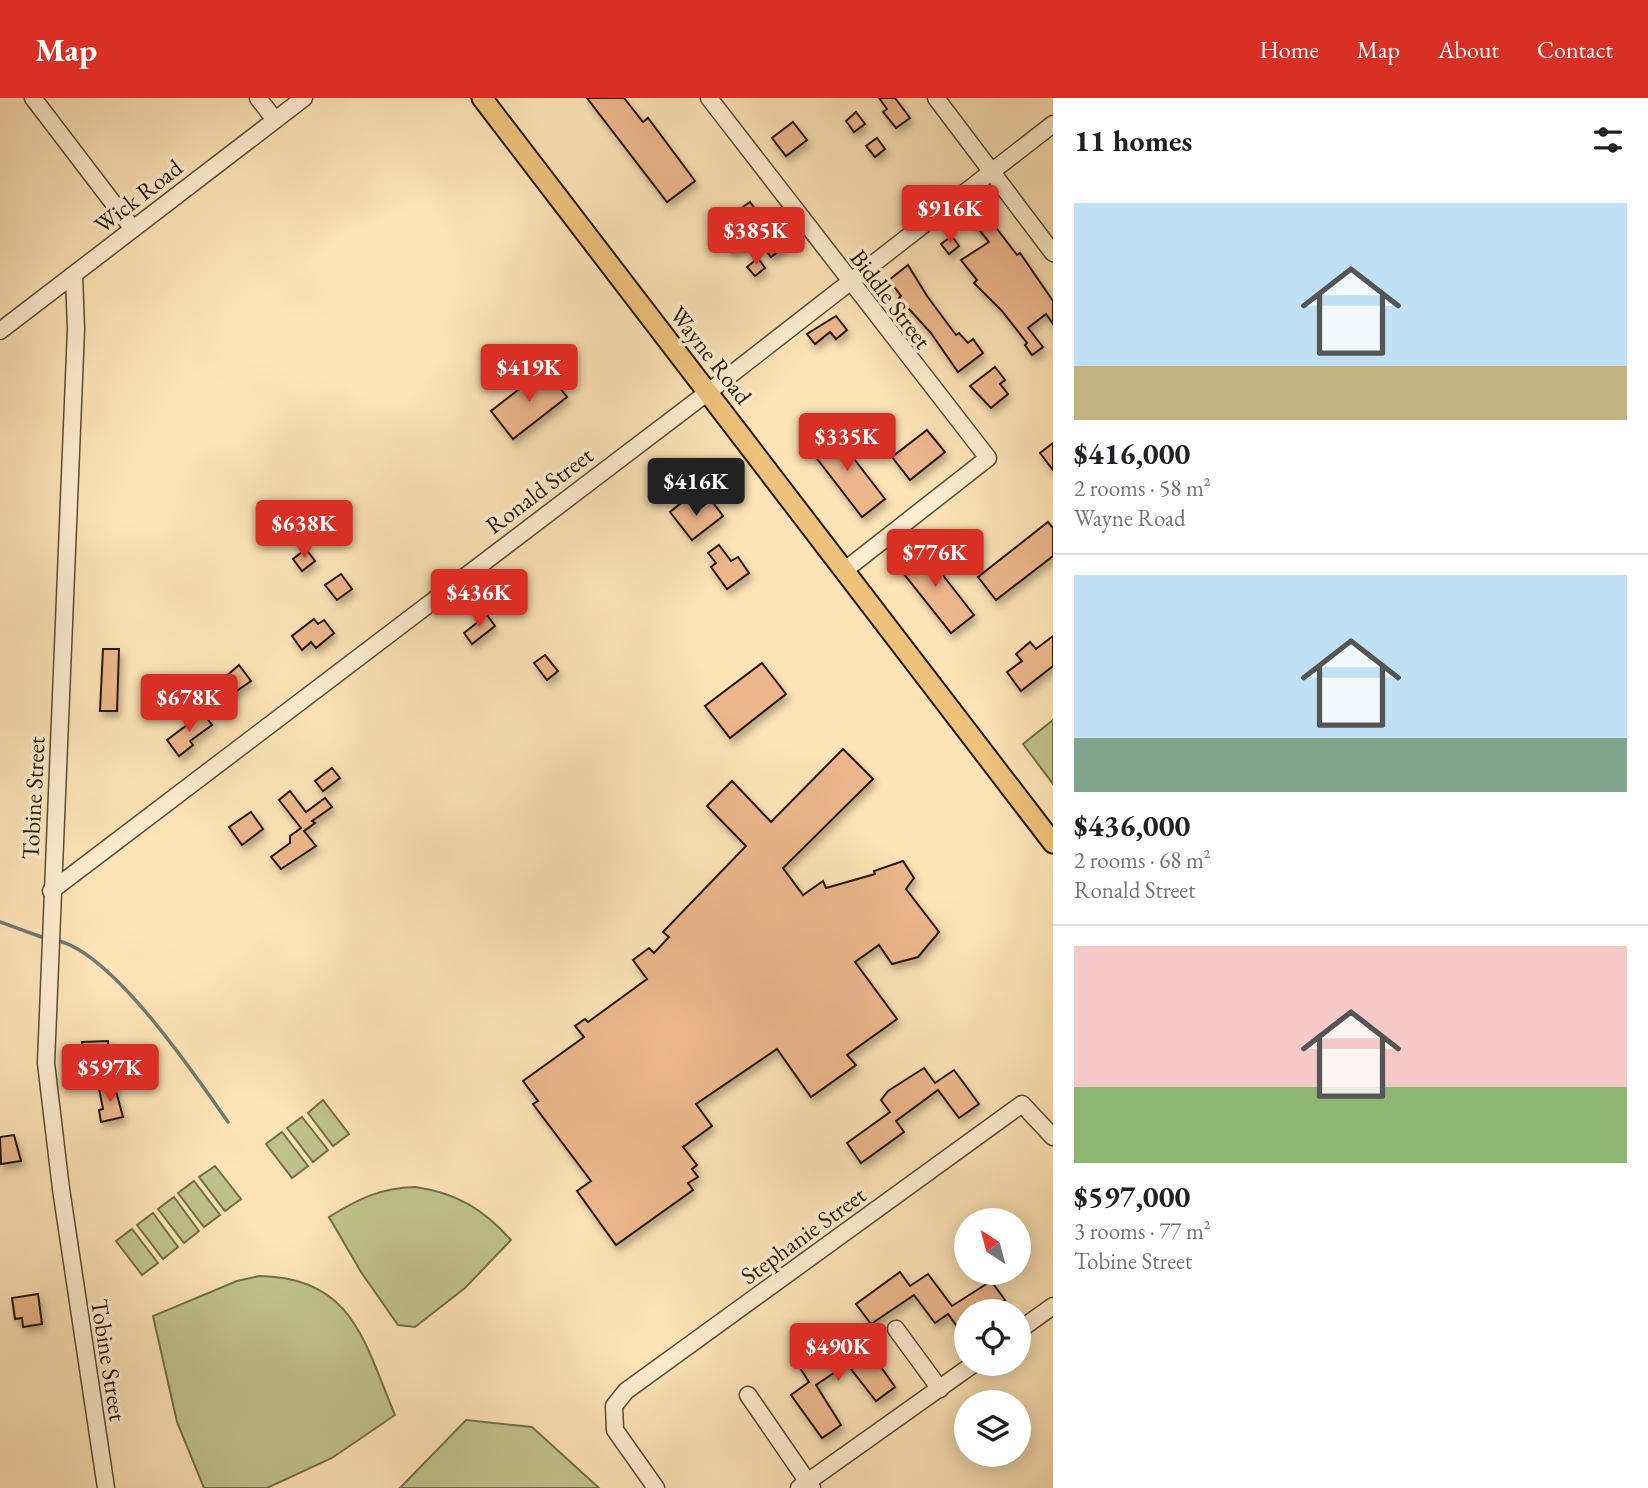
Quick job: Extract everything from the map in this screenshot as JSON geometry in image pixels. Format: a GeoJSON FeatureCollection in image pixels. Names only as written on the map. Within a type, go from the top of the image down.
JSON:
{"type":"FeatureCollection","features":[{"type":"Feature","properties":{"kind":"main road","name":"Wayne Road"},"geometry":{"type":"LineString","coordinates":[[482,98],[1053,842]]}},
{"type":"Feature","properties":{"kind":"street"},"geometry":{"type":"LineString","coordinates":[[33,98],[133,229]]}},
{"type":"Feature","properties":{"kind":"street"},"geometry":{"type":"LineString","coordinates":[[258,98],[275,120]]}},
{"type":"Feature","properties":{"kind":"street","name":"Wick Road"},"geometry":{"type":"LineString","coordinates":[[0,331],[304,98]]}},
{"type":"Feature","properties":{"kind":"street","name":"Biddle Street"},"geometry":{"type":"LineString","coordinates":[[709,98],[988,458],[845,570]]}},
{"type":"Feature","properties":{"kind":"street"},"geometry":{"type":"LineString","coordinates":[[936,98],[1053,253]]}},
{"type":"Feature","properties":{"kind":"street","name":"Ronald Street"},"geometry":{"type":"LineString","coordinates":[[51,891],[708,391],[1053,124]]}},
{"type":"Feature","properties":{"kind":"street","name":"Tobine Street"},"geometry":{"type":"LineString","coordinates":[[74,275],[76,329],[46,1037],[49,1092],[106,1488]]}},
{"type":"Feature","properties":{"kind":"street","name":"Stephanie Street"},"geometry":{"type":"LineString","coordinates":[[656,1488],[615,1430],[614,1406],[626,1391],[1021,1104],[1053,1137]]}},
{"type":"Feature","properties":{"kind":"street"},"geometry":{"type":"LineString","coordinates":[[1031,1322],[1053,1306]]}},
{"type":"Feature","properties":{"kind":"street"},"geometry":{"type":"LineString","coordinates":[[896,1329],[940,1389]]}},
{"type":"Feature","properties":{"kind":"street"},"geometry":{"type":"LineString","coordinates":[[748,1395],[806,1486],[958,1376]]}},
{"type":"Feature","properties":{"kind":"green space"},"geometry":{"type":"Polygon","coordinates":[[[1053,720],[1053,784],[1023,744],[1053,720]]]}},
{"type":"Feature","properties":{"kind":"green space"},"geometry":{"type":"Polygon","coordinates":[[[323,1100],[349,1134],[333,1146],[308,1113],[323,1100]]]}},
{"type":"Feature","properties":{"kind":"green space"},"geometry":{"type":"Polygon","coordinates":[[[302,1117],[328,1150],[313,1162],[287,1128],[302,1117]]]}},
{"type":"Feature","properties":{"kind":"green space"},"geometry":{"type":"Polygon","coordinates":[[[282,1132],[308,1166],[292,1178],[266,1144],[282,1132]]]}},
{"type":"Feature","properties":{"kind":"green space"},"geometry":{"type":"Polygon","coordinates":[[[215,1166],[241,1199],[225,1211],[199,1177],[215,1166]]]}},
{"type":"Feature","properties":{"kind":"green space"},"geometry":{"type":"Polygon","coordinates":[[[194,1181],[220,1215],[204,1227],[178,1193],[194,1181]]]}},
{"type":"Feature","properties":{"kind":"green space"},"geometry":{"type":"Polygon","coordinates":[[[415,1187],[444,1193],[468,1204],[490,1219],[511,1240],[465,1288],[415,1327],[398,1325],[361,1272],[329,1217],[370,1196],[415,1187]]]}},
{"type":"Feature","properties":{"kind":"green space"},"geometry":{"type":"Polygon","coordinates":[[[174,1197],[199,1231],[184,1243],[158,1209],[174,1197]]]}},
{"type":"Feature","properties":{"kind":"green space"},"geometry":{"type":"Polygon","coordinates":[[[153,1213],[178,1247],[163,1259],[137,1225],[153,1213]]]}},
{"type":"Feature","properties":{"kind":"green space"},"geometry":{"type":"Polygon","coordinates":[[[132,1229],[158,1263],[142,1275],[116,1241],[132,1229]]]}},
{"type":"Feature","properties":{"kind":"green space"},"geometry":{"type":"Polygon","coordinates":[[[259,1276],[291,1279],[316,1288],[335,1301],[351,1318],[363,1339],[395,1415],[332,1458],[267,1488],[204,1488],[177,1422],[153,1316],[237,1281],[259,1276]]]}},
{"type":"Feature","properties":{"kind":"green space"},"geometry":{"type":"Polygon","coordinates":[[[466,1420],[532,1427],[599,1488],[400,1488],[466,1420]]]}},
{"type":"Feature","properties":{"kind":"building"},"geometry":{"type":"Polygon","coordinates":[[[587,98],[624,98],[643,122],[648,118],[695,181],[667,202],[587,98]]]}},
{"type":"Feature","properties":{"kind":"building"},"geometry":{"type":"Polygon","coordinates":[[[879,98],[895,98],[910,118],[896,128],[883,112],[887,109],[879,98]]]}},
{"type":"Feature","properties":{"kind":"building"},"geometry":{"type":"Polygon","coordinates":[[[856,112],[865,124],[854,132],[846,121],[856,112]]]}},
{"type":"Feature","properties":{"kind":"building"},"geometry":{"type":"Polygon","coordinates":[[[793,122],[807,140],[786,156],[772,138],[793,122]]]}},
{"type":"Feature","properties":{"kind":"building"},"geometry":{"type":"Polygon","coordinates":[[[877,138],[885,149],[875,157],[866,146],[877,138]]]}},
{"type":"Feature","properties":{"kind":"building"},"geometry":{"type":"Polygon","coordinates":[[[750,202],[784,247],[771,257],[755,235],[733,252],[724,241],[746,224],[736,212],[750,202]]]}},
{"type":"Feature","properties":{"kind":"building"},"geometry":{"type":"Polygon","coordinates":[[[984,212],[1017,255],[1020,253],[1053,301],[1053,324],[1046,314],[1028,328],[1043,347],[1032,355],[1025,345],[1027,343],[1002,311],[974,283],[977,280],[961,260],[989,242],[972,221],[984,212]]]}},
{"type":"Feature","properties":{"kind":"building"},"geometry":{"type":"Polygon","coordinates":[[[952,236],[959,246],[949,254],[941,244],[952,236]]]}},
{"type":"Feature","properties":{"kind":"building"},"geometry":{"type":"Polygon","coordinates":[[[758,258],[765,268],[755,276],[747,267],[758,258]]]}},
{"type":"Feature","properties":{"kind":"building"},"geometry":{"type":"Polygon","coordinates":[[[908,265],[956,335],[959,333],[968,343],[973,339],[983,353],[958,372],[931,333],[899,298],[901,296],[889,280],[908,265]]]}},
{"type":"Feature","properties":{"kind":"building"},"geometry":{"type":"Polygon","coordinates":[[[836,316],[847,330],[836,339],[830,332],[815,344],[807,334],[836,316]]]}},
{"type":"Feature","properties":{"kind":"building"},"geometry":{"type":"Polygon","coordinates":[[[995,367],[1005,380],[1000,384],[1008,394],[991,408],[970,386],[995,367]]]}},
{"type":"Feature","properties":{"kind":"building"},"geometry":{"type":"Polygon","coordinates":[[[545,369],[567,397],[513,439],[491,411],[545,369]]]}},
{"type":"Feature","properties":{"kind":"building"},"geometry":{"type":"Polygon","coordinates":[[[831,429],[885,499],[862,517],[808,447],[831,429]]]}},
{"type":"Feature","properties":{"kind":"building"},"geometry":{"type":"Polygon","coordinates":[[[927,430],[945,452],[910,480],[892,457],[927,430]]]}},
{"type":"Feature","properties":{"kind":"building"},"geometry":{"type":"Polygon","coordinates":[[[1053,443],[1053,470],[1040,453],[1053,443]]]}},
{"type":"Feature","properties":{"kind":"building"},"geometry":{"type":"Polygon","coordinates":[[[686,499],[695,512],[711,500],[723,516],[692,540],[670,512],[686,499]]]}},
{"type":"Feature","properties":{"kind":"building"},"geometry":{"type":"Polygon","coordinates":[[[1048,522],[1053,528],[1053,556],[996,600],[978,577],[1048,522]]]}},
{"type":"Feature","properties":{"kind":"building"},"geometry":{"type":"Polygon","coordinates":[[[719,545],[731,561],[738,557],[749,573],[727,589],[711,567],[716,563],[708,553],[719,545]]]}},
{"type":"Feature","properties":{"kind":"building"},"geometry":{"type":"Polygon","coordinates":[[[920,546],[974,615],[951,633],[896,564],[920,546]]]}},
{"type":"Feature","properties":{"kind":"building"},"geometry":{"type":"Polygon","coordinates":[[[306,549],[315,561],[302,571],[293,559],[306,549]]]}},
{"type":"Feature","properties":{"kind":"building"},"geometry":{"type":"Polygon","coordinates":[[[341,574],[352,589],[337,600],[325,585],[341,574]]]}},
{"type":"Feature","properties":{"kind":"building"},"geometry":{"type":"Polygon","coordinates":[[[487,615],[495,626],[472,644],[464,633],[487,615]]]}},
{"type":"Feature","properties":{"kind":"building"},"geometry":{"type":"Polygon","coordinates":[[[314,619],[318,624],[324,620],[334,633],[316,648],[311,642],[302,650],[292,636],[314,619]]]}},
{"type":"Feature","properties":{"kind":"building"},"geometry":{"type":"Polygon","coordinates":[[[1053,636],[1053,666],[1021,691],[1007,672],[1022,661],[1016,654],[1030,642],[1036,649],[1053,636]]]}},
{"type":"Feature","properties":{"kind":"building"},"geometry":{"type":"Polygon","coordinates":[[[103,649],[119,649],[117,711],[100,711],[103,649]]]}},
{"type":"Feature","properties":{"kind":"building"},"geometry":{"type":"Polygon","coordinates":[[[545,655],[558,671],[547,680],[534,663],[545,655]]]}},
{"type":"Feature","properties":{"kind":"building"},"geometry":{"type":"Polygon","coordinates":[[[762,663],[786,694],[730,738],[705,706],[762,663]]]}},
{"type":"Feature","properties":{"kind":"building"},"geometry":{"type":"Polygon","coordinates":[[[239,665],[251,681],[218,704],[208,692],[239,665]]]}},
{"type":"Feature","properties":{"kind":"building"},"geometry":{"type":"Polygon","coordinates":[[[203,713],[212,725],[190,741],[193,745],[179,756],[167,740],[203,713]]]}},
{"type":"Feature","properties":{"kind":"building"},"geometry":{"type":"Polygon","coordinates":[[[843,749],[873,779],[783,868],[803,895],[823,881],[826,888],[875,874],[874,871],[903,861],[914,878],[906,889],[939,932],[918,957],[892,964],[879,945],[855,962],[897,1019],[847,1055],[856,1065],[811,1097],[777,1049],[696,1104],[712,1126],[683,1147],[697,1165],[692,1169],[698,1177],[688,1183],[693,1190],[616,1245],[577,1191],[591,1181],[533,1104],[538,1101],[523,1081],[584,1037],[575,1026],[585,1019],[588,1022],[647,979],[633,960],[649,948],[654,953],[669,937],[663,932],[746,846],[707,806],[732,781],[771,822],[843,749]]]}},
{"type":"Feature","properties":{"kind":"building"},"geometry":{"type":"Polygon","coordinates":[[[332,768],[340,778],[323,791],[315,781],[332,768]]]}},
{"type":"Feature","properties":{"kind":"building"},"geometry":{"type":"Polygon","coordinates":[[[290,791],[306,812],[325,798],[332,807],[312,821],[315,823],[304,831],[316,846],[281,869],[271,857],[290,843],[290,836],[301,828],[279,800],[290,791]]]}},
{"type":"Feature","properties":{"kind":"building"},"geometry":{"type":"Polygon","coordinates":[[[251,812],[263,829],[242,845],[229,827],[251,812]]]}},
{"type":"Feature","properties":{"kind":"building"},"geometry":{"type":"Polygon","coordinates":[[[108,1041],[109,1056],[96,1057],[97,1076],[82,1077],[82,1042],[108,1041]]]}},
{"type":"Feature","properties":{"kind":"building"},"geometry":{"type":"Polygon","coordinates":[[[924,1068],[935,1083],[954,1070],[979,1104],[959,1118],[938,1090],[896,1121],[904,1132],[861,1163],[847,1143],[890,1112],[881,1100],[888,1091],[924,1068]]]}},
{"type":"Feature","properties":{"kind":"building"},"geometry":{"type":"Polygon","coordinates":[[[114,1084],[123,1117],[101,1122],[99,1110],[103,1109],[99,1088],[114,1084]]]}},
{"type":"Feature","properties":{"kind":"building"},"geometry":{"type":"Polygon","coordinates":[[[14,1135],[21,1161],[1,1164],[0,1137],[14,1135]]]}},
{"type":"Feature","properties":{"kind":"building"},"geometry":{"type":"Polygon","coordinates":[[[900,1272],[910,1286],[928,1274],[952,1306],[954,1305],[954,1322],[948,1314],[935,1323],[914,1295],[871,1324],[856,1304],[900,1272]]]}},
{"type":"Feature","properties":{"kind":"building"},"geometry":{"type":"Polygon","coordinates":[[[985,1285],[994,1285],[1004,1299],[963,1299],[985,1285]]]}},
{"type":"Feature","properties":{"kind":"building"},"geometry":{"type":"Polygon","coordinates":[[[38,1294],[42,1324],[23,1327],[22,1318],[15,1319],[12,1298],[38,1294]]]}},
{"type":"Feature","properties":{"kind":"building"},"geometry":{"type":"Polygon","coordinates":[[[836,1343],[845,1356],[864,1343],[895,1387],[876,1401],[847,1364],[816,1385],[841,1425],[822,1438],[791,1395],[809,1382],[800,1368],[836,1343]]]}},
{"type":"Feature","properties":{"kind":"waterway"},"geometry":{"type":"LineString","coordinates":[[0,922],[47,939]]}},
{"type":"Feature","properties":{"kind":"waterway"},"geometry":{"type":"LineString","coordinates":[[55,940],[77,949],[101,966],[126,990],[174,1046],[228,1122]]}}]}
